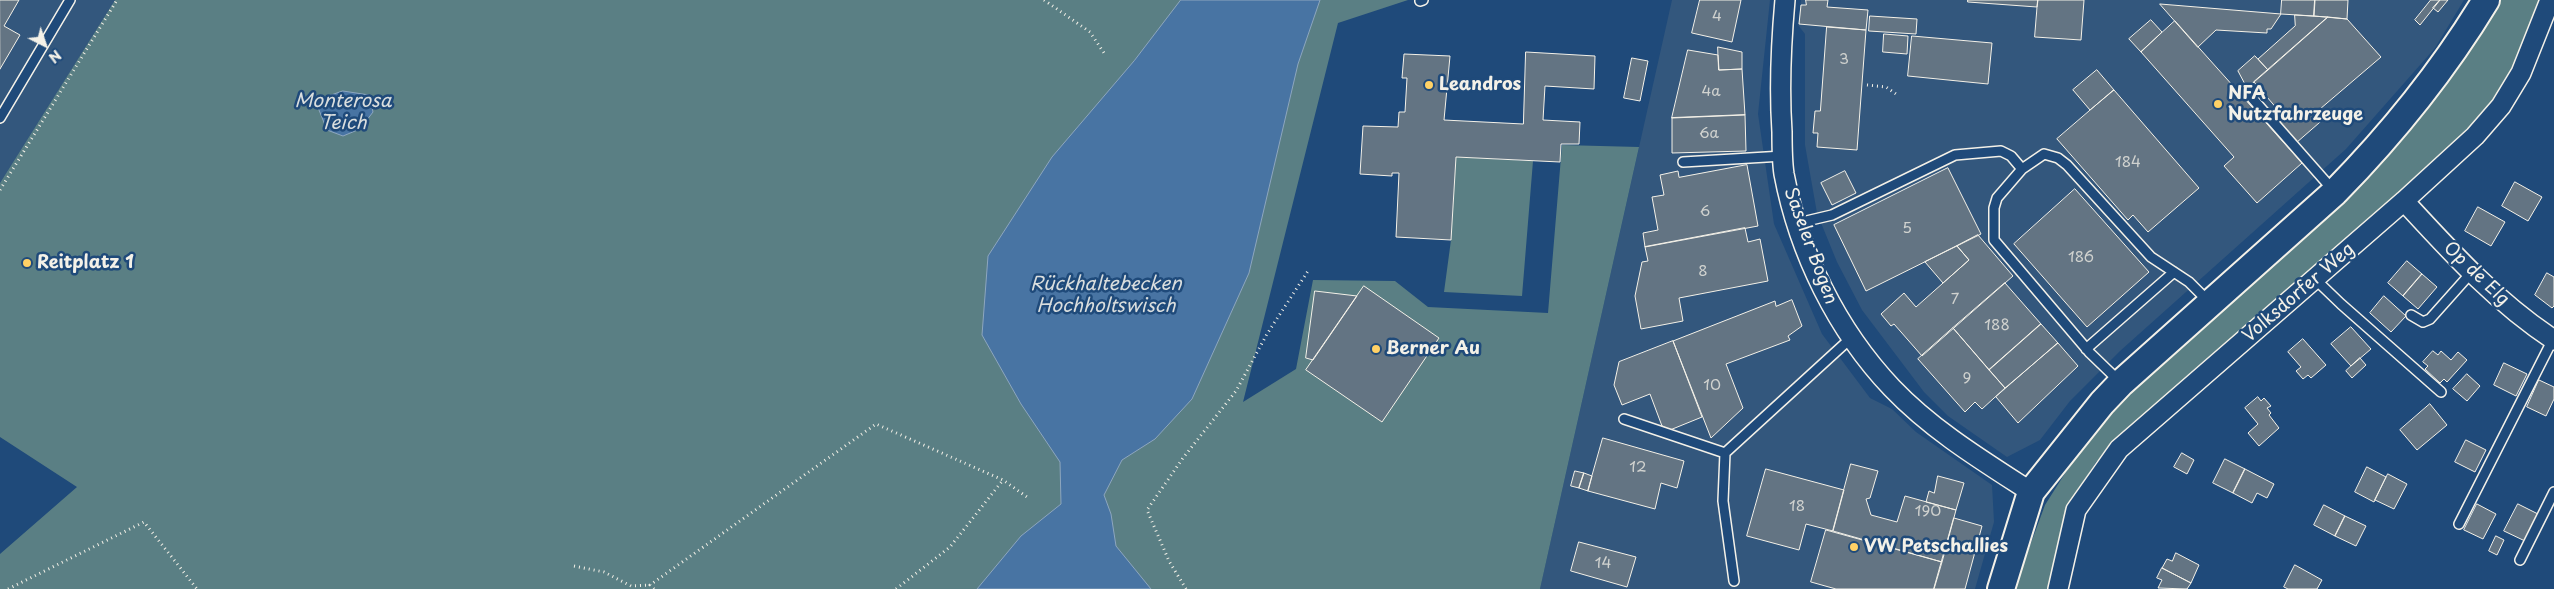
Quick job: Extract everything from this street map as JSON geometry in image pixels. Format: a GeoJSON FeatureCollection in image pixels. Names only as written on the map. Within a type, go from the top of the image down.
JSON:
{"type":"FeatureCollection","features":[{"type":"Feature","properties":{"kind":"street","name":"Saseler Bogen"},"geometry":{"type":"LineString","coordinates":[[1785,0],[1780,94],[1784,172],[1798,223],[1833,310],[1862,354],[1893,389],[1950,438],[2031,492]]}},
{"type":"Feature","properties":{"kind":"street"},"geometry":{"type":"LineString","coordinates":[[2001,589],[2031,492],[2102,403],[2121,383],[2334,192],[2380,145],[2443,68],[2486,0]]}},
{"type":"Feature","properties":{"kind":"street","name":"Volksdorfer Weg"},"geometry":{"type":"LineString","coordinates":[[2058,589],[2076,510],[2119,449],[2404,201],[2475,136],[2500,106],[2531,54],[2550,0]]}},
{"type":"Feature","properties":{"kind":"street","name":"Op de Elg"},"geometry":{"type":"LineString","coordinates":[[2404,201],[2471,273],[2520,318],[2553,339]]}},
{"type":"Feature","properties":{"kind":"lane"},"geometry":{"type":"LineString","coordinates":[[0,118],[70,0]]}},
{"type":"Feature","properties":{"kind":"lane"},"geometry":{"type":"LineString","coordinates":[[2252,98],[2334,192]]}},
{"type":"Feature","properties":{"kind":"lane"},"geometry":{"type":"LineString","coordinates":[[1798,223],[1832,215],[1956,155],[2001,151],[2011,156],[2022,169]]}},
{"type":"Feature","properties":{"kind":"lane"},"geometry":{"type":"LineString","coordinates":[[2121,383],[2086,349],[1994,240],[1994,208],[1997,198],[2022,169],[2044,154],[2058,158],[2088,187],[2151,257],[2174,272],[2210,303]]}},
{"type":"Feature","properties":{"kind":"lane"},"geometry":{"type":"LineString","coordinates":[[1683,162],[1783,156]]}},
{"type":"Feature","properties":{"kind":"lane"},"geometry":{"type":"LineString","coordinates":[[2086,349],[2174,272]]}},
{"type":"Feature","properties":{"kind":"lane"},"geometry":{"type":"LineString","coordinates":[[2411,314],[2423,322],[2430,319],[2471,273]]}},
{"type":"Feature","properties":{"kind":"lane"},"geometry":{"type":"LineString","coordinates":[[2315,279],[2441,392]]}},
{"type":"Feature","properties":{"kind":"lane"},"geometry":{"type":"LineString","coordinates":[[1734,581],[1723,501],[1725,453],[1851,338]]}},
{"type":"Feature","properties":{"kind":"lane"},"geometry":{"type":"LineString","coordinates":[[2459,524],[2553,339]]}},
{"type":"Feature","properties":{"kind":"lane"},"geometry":{"type":"LineString","coordinates":[[1624,419],[1725,453]]}},
{"type":"Feature","properties":{"kind":"lane"},"geometry":{"type":"LineString","coordinates":[[2520,560],[2554,492]]}},
{"type":"Feature","properties":{"kind":"path"},"geometry":{"type":"LineString","coordinates":[[0,190],[117,0]]}},
{"type":"Feature","properties":{"kind":"path"},"geometry":{"type":"LineString","coordinates":[[1044,0],[1090,32],[1104,53]]}},
{"type":"Feature","properties":{"kind":"path"},"geometry":{"type":"LineString","coordinates":[[1867,85],[1886,87],[1899,96]]}},
{"type":"Feature","properties":{"kind":"path"},"geometry":{"type":"LineString","coordinates":[[1186,589],[1169,561],[1147,510],[1183,458],[1236,391],[1268,334],[1308,271]]}},
{"type":"Feature","properties":{"kind":"path"},"geometry":{"type":"LineString","coordinates":[[574,566],[604,572],[631,586],[650,585],[876,424],[1003,480],[1027,497]]}},
{"type":"Feature","properties":{"kind":"path"},"geometry":{"type":"LineString","coordinates":[[896,589],[950,547],[1003,480]]}},
{"type":"Feature","properties":{"kind":"path"},"geometry":{"type":"LineString","coordinates":[[8,589],[144,522],[197,589]]}},
{"type":"Feature","properties":{"kind":"path"},"geometry":{"type":"LineString","coordinates":[[650,585],[654,589]]}},
{"type":"Feature","properties":{"kind":"shaded area"},"geometry":{"type":"Polygon","coordinates":[[[0,0],[115,0],[0,183],[0,0]]]}},
{"type":"Feature","properties":{"kind":"shaded area"},"geometry":{"type":"Polygon","coordinates":[[[1672,0],[1770,0],[1758,114],[1774,224],[1822,334],[1870,398],[1892,409],[1916,432],[1992,485],[1994,522],[1975,589],[1540,589],[1672,0]]]}},
{"type":"Feature","properties":{"kind":"shaded area"},"geometry":{"type":"Polygon","coordinates":[[[1801,0],[2464,0],[2435,48],[2346,149],[2120,351],[2070,401],[2040,440],[2007,457],[1948,416],[1924,392],[1862,310],[1837,262],[1817,213],[1805,145],[1805,34],[1798,25],[1801,0]]]}},
{"type":"Feature","properties":{"kind":"green space"},"geometry":{"type":"Polygon","coordinates":[[[115,0],[1408,0],[1338,23],[1243,402],[1296,369],[1313,280],[1395,281],[1428,307],[1548,313],[1562,145],[1639,147],[1540,589],[0,589],[0,554],[77,487],[0,437],[0,183],[115,0]]]}},
{"type":"Feature","properties":{"kind":"green space"},"geometry":{"type":"Polygon","coordinates":[[[2498,0],[2544,0],[2510,79],[2480,121],[2264,316],[2096,462],[2069,505],[2048,589],[2014,589],[2045,505],[2086,440],[2135,383],[2341,200],[2498,0]]]}},
{"type":"Feature","properties":{"kind":"green space"},"geometry":{"type":"Polygon","coordinates":[[[1456,157],[1533,161],[1522,296],[1444,292],[1451,240],[1456,157]]]}},
{"type":"Feature","properties":{"kind":"water","name":"Rückhaltebecken Hochholtswisch"},"geometry":{"type":"Polygon","coordinates":[[[1181,0],[1320,0],[1298,64],[1249,273],[1192,399],[1155,439],[1122,460],[1104,495],[1111,514],[1116,546],[1151,589],[977,589],[1021,536],[1061,504],[1060,462],[1021,404],[982,335],[988,256],[1052,157],[1134,61],[1181,0]]]}},
{"type":"Feature","properties":{"kind":"water","name":"Monterosa Teich"},"geometry":{"type":"Polygon","coordinates":[[[343,91],[369,95],[373,112],[360,129],[343,136],[327,130],[313,95],[322,98],[343,91]]]}},
{"type":"Feature","properties":{"kind":"building"},"geometry":{"type":"Polygon","coordinates":[[[0,0],[19,0],[4,26],[20,35],[0,69],[0,0]]]}},
{"type":"Feature","properties":{"kind":"building"},"geometry":{"type":"Polygon","coordinates":[[[1700,0],[1741,0],[1732,42],[1692,33],[1700,0]]]}},
{"type":"Feature","properties":{"kind":"building"},"geometry":{"type":"Polygon","coordinates":[[[1806,0],[1828,0],[1827,7],[1868,10],[1866,30],[1799,24],[1801,5],[1806,5],[1806,0]]]}},
{"type":"Feature","properties":{"kind":"building"},"geometry":{"type":"Polygon","coordinates":[[[1968,0],[2038,0],[2037,7],[1968,2],[1968,0]]]}},
{"type":"Feature","properties":{"kind":"building"},"geometry":{"type":"Polygon","coordinates":[[[2038,0],[2084,0],[2081,40],[2035,37],[2038,0]]]}},
{"type":"Feature","properties":{"kind":"building"},"geometry":{"type":"Polygon","coordinates":[[[2282,0],[2315,0],[2314,16],[2281,14],[2282,0]]]}},
{"type":"Feature","properties":{"kind":"building"},"geometry":{"type":"Polygon","coordinates":[[[2315,0],[2348,0],[2347,19],[2314,16],[2315,0]]]}},
{"type":"Feature","properties":{"kind":"building"},"geometry":{"type":"Polygon","coordinates":[[[2431,0],[2440,0],[2420,25],[2415,20],[2431,0]]]}},
{"type":"Feature","properties":{"kind":"building"},"geometry":{"type":"Polygon","coordinates":[[[2440,0],[2448,0],[2438,12],[2433,8],[2440,0]]]}},
{"type":"Feature","properties":{"kind":"building"},"geometry":{"type":"Polygon","coordinates":[[[2160,4],[2281,14],[2271,29],[2267,29],[2267,33],[2216,30],[2198,47],[2160,4]]]}},
{"type":"Feature","properties":{"kind":"building"},"geometry":{"type":"Polygon","coordinates":[[[2295,15],[2328,17],[2268,70],[2258,59],[2295,26],[2295,15]]]}},
{"type":"Feature","properties":{"kind":"building"},"geometry":{"type":"Polygon","coordinates":[[[1870,16],[1917,19],[1916,34],[1869,31],[1870,16]]]}},
{"type":"Feature","properties":{"kind":"building"},"geometry":{"type":"Polygon","coordinates":[[[2328,17],[2347,19],[2381,57],[2320,109],[2327,116],[2296,143],[2279,123],[2285,118],[2254,82],[2328,17]]]}},
{"type":"Feature","properties":{"kind":"building"},"geometry":{"type":"Polygon","coordinates":[[[2151,20],[2162,32],[2141,52],[2129,39],[2151,20]]]}},
{"type":"Feature","properties":{"kind":"building","name":"NFA Nutzfahrzeuge"},"geometry":{"type":"Polygon","coordinates":[[[2175,21],[2302,163],[2257,203],[2224,166],[2234,157],[2141,52],[2175,21]]]}},
{"type":"Feature","properties":{"kind":"building"},"geometry":{"type":"Polygon","coordinates":[[[1827,27],[1866,30],[1857,150],[1817,147],[1818,133],[1813,133],[1815,111],[1820,111],[1827,27]]]}},
{"type":"Feature","properties":{"kind":"building"},"geometry":{"type":"Polygon","coordinates":[[[1884,34],[1908,36],[1907,54],[1883,52],[1884,34]]]}},
{"type":"Feature","properties":{"kind":"building"},"geometry":{"type":"Polygon","coordinates":[[[1912,36],[1992,43],[1988,84],[1908,76],[1912,36]]]}},
{"type":"Feature","properties":{"kind":"building"},"geometry":{"type":"Polygon","coordinates":[[[1718,47],[1742,52],[1742,69],[1719,70],[1718,47]]]}},
{"type":"Feature","properties":{"kind":"building"},"geometry":{"type":"Polygon","coordinates":[[[1688,50],[1718,55],[1719,70],[1742,69],[1745,115],[1672,118],[1688,50]]]}},
{"type":"Feature","properties":{"kind":"building"},"geometry":{"type":"Polygon","coordinates":[[[1526,52],[1595,56],[1594,89],[1545,86],[1543,120],[1580,122],[1579,144],[1561,144],[1560,162],[1456,157],[1451,240],[1396,237],[1399,173],[1392,173],[1392,176],[1360,174],[1363,126],[1398,127],[1399,112],[1405,112],[1407,78],[1402,78],[1404,54],[1450,56],[1444,120],[1523,124],[1526,52]]]}},
{"type":"Feature","properties":{"kind":"building"},"geometry":{"type":"Polygon","coordinates":[[[2255,56],[2268,70],[2247,88],[2238,71],[2255,56]]]}},
{"type":"Feature","properties":{"kind":"building"},"geometry":{"type":"Polygon","coordinates":[[[1632,58],[1648,61],[1640,101],[1624,98],[1632,58]]]}},
{"type":"Feature","properties":{"kind":"building"},"geometry":{"type":"Polygon","coordinates":[[[2097,70],[2114,90],[2090,110],[2073,90],[2097,70]]]}},
{"type":"Feature","properties":{"kind":"building"},"geometry":{"type":"Polygon","coordinates":[[[2114,90],[2199,188],[2148,232],[2133,215],[2128,220],[2057,139],[2114,90]]]}},
{"type":"Feature","properties":{"kind":"building"},"geometry":{"type":"Polygon","coordinates":[[[1745,115],[1746,151],[1672,153],[1672,118],[1745,115]]]}},
{"type":"Feature","properties":{"kind":"building"},"geometry":{"type":"Polygon","coordinates":[[[1747,165],[1758,226],[1645,247],[1643,233],[1658,230],[1652,197],[1664,195],[1660,175],[1678,171],[1679,177],[1747,165]]]}},
{"type":"Feature","properties":{"kind":"building"},"geometry":{"type":"Polygon","coordinates":[[[1948,168],[1981,234],[1866,291],[1834,225],[1948,168]]]}},
{"type":"Feature","properties":{"kind":"building"},"geometry":{"type":"Polygon","coordinates":[[[1845,171],[1856,193],[1832,205],[1821,183],[1845,171]]]}},
{"type":"Feature","properties":{"kind":"building"},"geometry":{"type":"Polygon","coordinates":[[[2515,182],[2542,197],[2528,221],[2502,206],[2515,182]]]}},
{"type":"Feature","properties":{"kind":"building"},"geometry":{"type":"Polygon","coordinates":[[[2075,189],[2149,272],[2087,327],[2014,244],[2075,189]]]}},
{"type":"Feature","properties":{"kind":"building"},"geometry":{"type":"Polygon","coordinates":[[[2478,207],[2505,222],[2491,246],[2465,231],[2478,207]]]}},
{"type":"Feature","properties":{"kind":"building"},"geometry":{"type":"Polygon","coordinates":[[[1745,228],[1748,242],[1760,239],[1768,281],[1679,298],[1683,321],[1641,329],[1635,296],[1642,262],[1648,261],[1645,247],[1745,228]]]}},
{"type":"Feature","properties":{"kind":"building"},"geometry":{"type":"Polygon","coordinates":[[[1978,235],[2013,276],[1922,356],[1894,324],[1891,326],[1881,314],[1904,293],[1916,307],[1969,260],[1957,246],[1978,235]]]}},
{"type":"Feature","properties":{"kind":"building"},"geometry":{"type":"Polygon","coordinates":[[[1957,246],[1969,260],[1943,283],[1925,262],[1957,246]]]}},
{"type":"Feature","properties":{"kind":"building"},"geometry":{"type":"Polygon","coordinates":[[[2407,261],[2422,274],[2403,296],[2388,283],[2407,261]]]}},
{"type":"Feature","properties":{"kind":"building"},"geometry":{"type":"Polygon","coordinates":[[[2547,273],[2554,277],[2554,306],[2552,308],[2535,295],[2547,273]]]}},
{"type":"Feature","properties":{"kind":"building"},"geometry":{"type":"Polygon","coordinates":[[[2422,274],[2437,287],[2418,309],[2403,296],[2422,274]]]}},
{"type":"Feature","properties":{"kind":"building"},"geometry":{"type":"Polygon","coordinates":[[[2005,283],[2041,324],[1989,370],[1953,328],[2005,283]]]}},
{"type":"Feature","properties":{"kind":"building","name":"Berner Au"},"geometry":{"type":"Polygon","coordinates":[[[1364,286],[1439,338],[1382,422],[1306,370],[1364,286]]]}},
{"type":"Feature","properties":{"kind":"building"},"geometry":{"type":"Polygon","coordinates":[[[1315,291],[1357,296],[1313,360],[1306,358],[1315,291]]]}},
{"type":"Feature","properties":{"kind":"building"},"geometry":{"type":"Polygon","coordinates":[[[2384,296],[2406,316],[2391,332],[2370,313],[2384,296]]]}},
{"type":"Feature","properties":{"kind":"building"},"geometry":{"type":"Polygon","coordinates":[[[1792,300],[1802,326],[1788,336],[1790,340],[1726,364],[1743,408],[1711,438],[1673,341],[1775,301],[1776,306],[1792,300]]]}},
{"type":"Feature","properties":{"kind":"building"},"geometry":{"type":"Polygon","coordinates":[[[2041,324],[2058,343],[2005,388],[1989,370],[2041,324]]]}},
{"type":"Feature","properties":{"kind":"building"},"geometry":{"type":"Polygon","coordinates":[[[2351,327],[2371,349],[2351,366],[2331,344],[2351,327]]]}},
{"type":"Feature","properties":{"kind":"building"},"geometry":{"type":"Polygon","coordinates":[[[1953,328],[2005,388],[1982,409],[1975,402],[1965,412],[1918,359],[1953,328]]]}},
{"type":"Feature","properties":{"kind":"building"},"geometry":{"type":"Polygon","coordinates":[[[2303,339],[2326,365],[2311,378],[2308,375],[2303,379],[2296,371],[2301,367],[2288,352],[2303,339]]]}},
{"type":"Feature","properties":{"kind":"building"},"geometry":{"type":"Polygon","coordinates":[[[1673,341],[1702,417],[1670,430],[1662,426],[1650,394],[1622,405],[1614,385],[1619,362],[1673,341]]]}},
{"type":"Feature","properties":{"kind":"building"},"geometry":{"type":"Polygon","coordinates":[[[2058,343],[2078,366],[2018,423],[1996,397],[2058,343]]]}},
{"type":"Feature","properties":{"kind":"building"},"geometry":{"type":"Polygon","coordinates":[[[2433,351],[2438,355],[2441,351],[2451,360],[2458,352],[2467,360],[2447,382],[2444,379],[2440,383],[2425,369],[2428,366],[2423,362],[2433,351]]]}},
{"type":"Feature","properties":{"kind":"building"},"geometry":{"type":"Polygon","coordinates":[[[2360,358],[2366,365],[2352,378],[2346,371],[2360,358]]]}},
{"type":"Feature","properties":{"kind":"building"},"geometry":{"type":"Polygon","coordinates":[[[2504,363],[2527,374],[2516,396],[2494,385],[2504,363]]]}},
{"type":"Feature","properties":{"kind":"building"},"geometry":{"type":"Polygon","coordinates":[[[2467,374],[2480,386],[2467,401],[2453,389],[2467,374]]]}},
{"type":"Feature","properties":{"kind":"building"},"geometry":{"type":"Polygon","coordinates":[[[2539,380],[2554,387],[2554,399],[2546,416],[2527,407],[2539,380]]]}},
{"type":"Feature","properties":{"kind":"building"},"geometry":{"type":"Polygon","coordinates":[[[2258,397],[2261,401],[2264,398],[2271,406],[2267,408],[2271,413],[2269,415],[2279,428],[2259,446],[2248,433],[2258,424],[2245,408],[2258,397]]]}},
{"type":"Feature","properties":{"kind":"building"},"geometry":{"type":"Polygon","coordinates":[[[2430,404],[2447,425],[2417,450],[2400,430],[2430,404]]]}},
{"type":"Feature","properties":{"kind":"building"},"geometry":{"type":"Polygon","coordinates":[[[1603,438],[1684,461],[1677,488],[1661,483],[1655,509],[1588,491],[1603,438]]]}},
{"type":"Feature","properties":{"kind":"building"},"geometry":{"type":"Polygon","coordinates":[[[2466,440],[2486,450],[2475,472],[2455,462],[2466,440]]]}},
{"type":"Feature","properties":{"kind":"building"},"geometry":{"type":"Polygon","coordinates":[[[2182,453],[2194,460],[2187,474],[2174,467],[2182,453]]]}},
{"type":"Feature","properties":{"kind":"building"},"geometry":{"type":"Polygon","coordinates":[[[2225,459],[2245,469],[2233,493],[2213,483],[2225,459]]]}},
{"type":"Feature","properties":{"kind":"building"},"geometry":{"type":"Polygon","coordinates":[[[1851,464],[1878,471],[1870,498],[1866,499],[1871,515],[1897,522],[1905,496],[1956,510],[1942,562],[1833,531],[1851,464]]]}},
{"type":"Feature","properties":{"kind":"building"},"geometry":{"type":"Polygon","coordinates":[[[2367,467],[2386,477],[2374,502],[2355,492],[2367,467]]]}},
{"type":"Feature","properties":{"kind":"building"},"geometry":{"type":"Polygon","coordinates":[[[1766,469],[1844,490],[1833,531],[1806,524],[1799,550],[1747,536],[1766,469]]]}},
{"type":"Feature","properties":{"kind":"building"},"geometry":{"type":"Polygon","coordinates":[[[2245,469],[2274,484],[2267,498],[2257,493],[2252,503],[2233,493],[2245,469]]]}},
{"type":"Feature","properties":{"kind":"building"},"geometry":{"type":"Polygon","coordinates":[[[1575,471],[1584,473],[1579,488],[1571,486],[1575,471]]]}},
{"type":"Feature","properties":{"kind":"building"},"geometry":{"type":"Polygon","coordinates":[[[1584,473],[1592,476],[1588,491],[1579,488],[1584,473]]]}},
{"type":"Feature","properties":{"kind":"building"},"geometry":{"type":"Polygon","coordinates":[[[2388,474],[2407,484],[2394,509],[2375,500],[2388,474]]]}},
{"type":"Feature","properties":{"kind":"building"},"geometry":{"type":"Polygon","coordinates":[[[1938,476],[1964,483],[1956,510],[1926,502],[1929,491],[1934,493],[1938,476]]]}},
{"type":"Feature","properties":{"kind":"building"},"geometry":{"type":"Polygon","coordinates":[[[2477,504],[2496,514],[2483,539],[2464,530],[2477,504]]]}},
{"type":"Feature","properties":{"kind":"building"},"geometry":{"type":"Polygon","coordinates":[[[2518,504],[2538,514],[2525,541],[2504,531],[2518,504]]]}},
{"type":"Feature","properties":{"kind":"building"},"geometry":{"type":"Polygon","coordinates":[[[2324,505],[2345,516],[2335,536],[2314,525],[2324,505]]]}},
{"type":"Feature","properties":{"kind":"building"},"geometry":{"type":"Polygon","coordinates":[[[2345,516],[2366,526],[2356,546],[2335,536],[2345,516]]]}},
{"type":"Feature","properties":{"kind":"building"},"geometry":{"type":"Polygon","coordinates":[[[1954,518],[1982,526],[1965,589],[1934,589],[1954,518]]]}},
{"type":"Feature","properties":{"kind":"building","name":"VW Petschallies"},"geometry":{"type":"Polygon","coordinates":[[[1826,530],[1942,562],[1934,589],[1836,589],[1811,582],[1826,530]]]}},
{"type":"Feature","properties":{"kind":"building"},"geometry":{"type":"Polygon","coordinates":[[[2496,536],[2504,540],[2497,555],[2489,551],[2496,536]]]}},
{"type":"Feature","properties":{"kind":"building"},"geometry":{"type":"Polygon","coordinates":[[[1579,542],[1636,557],[1627,587],[1571,571],[1579,542]]]}},
{"type":"Feature","properties":{"kind":"building"},"geometry":{"type":"Polygon","coordinates":[[[2176,553],[2199,565],[2191,583],[2162,568],[2167,559],[2172,561],[2176,553]]]}},
{"type":"Feature","properties":{"kind":"building"},"geometry":{"type":"Polygon","coordinates":[[[2295,565],[2322,580],[2317,589],[2288,589],[2284,587],[2295,565]]]}},
{"type":"Feature","properties":{"kind":"building"},"geometry":{"type":"Polygon","coordinates":[[[2162,568],[2191,583],[2187,589],[2158,588],[2162,580],[2157,578],[2162,568]]]}},
{"type":"Feature","properties":{"kind":"place","name":"Leandros"},"geometry":{"type":"Point","coordinates":[1429,85]}},
{"type":"Feature","properties":{"kind":"place","name":"NFA Nutzfahrzeuge"},"geometry":{"type":"Point","coordinates":[2218,104]}},
{"type":"Feature","properties":{"kind":"place","name":"Reitplatz 1"},"geometry":{"type":"Point","coordinates":[27,263]}},
{"type":"Feature","properties":{"kind":"place","name":"Berner Au"},"geometry":{"type":"Point","coordinates":[1376,349]}},
{"type":"Feature","properties":{"kind":"place","name":"VW Petschallies"},"geometry":{"type":"Point","coordinates":[1854,547]}}]}
